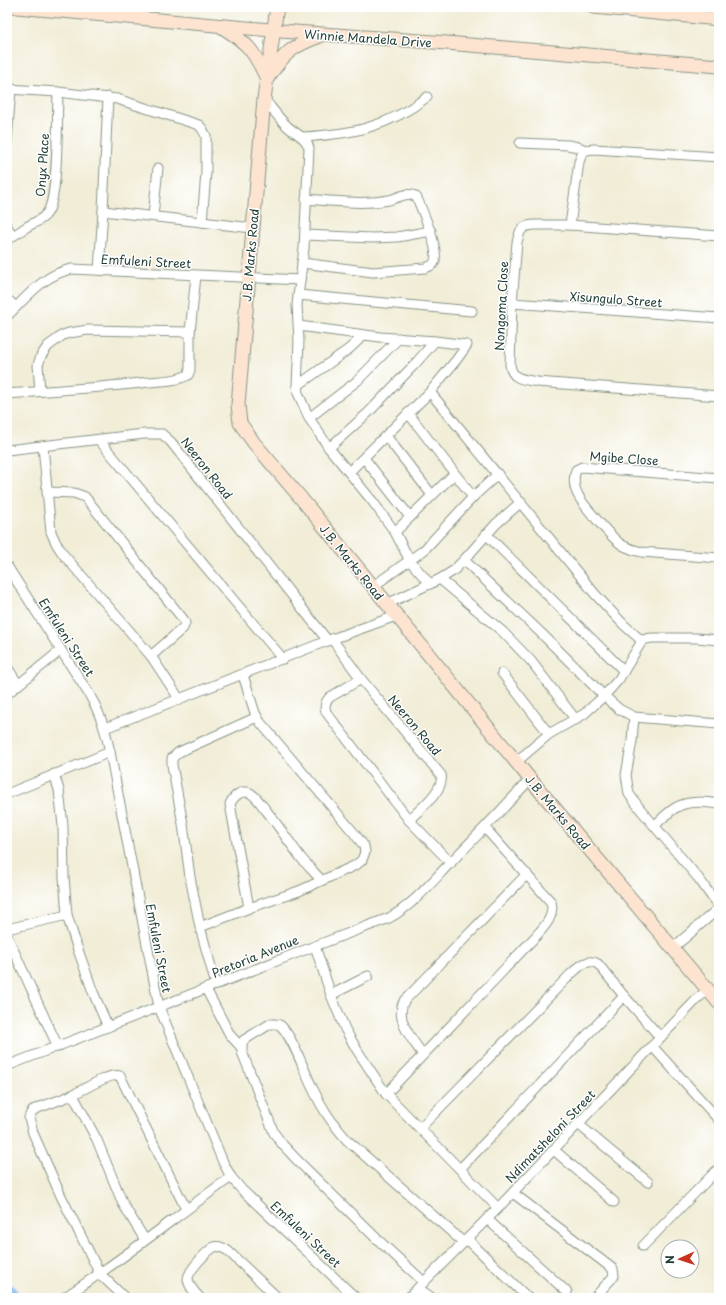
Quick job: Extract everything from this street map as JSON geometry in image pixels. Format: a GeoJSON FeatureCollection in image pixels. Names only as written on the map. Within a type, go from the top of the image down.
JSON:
{"type":"FeatureCollection","features":[{"type":"Feature","properties":{"kind":"street","name":"Winnie Mandela Drive"},"geometry":{"type":"LineString","coordinates":[[17,7],[324,35],[434,42],[719,66]]}},
{"type":"Feature","properties":{"kind":"street"},"geometry":{"type":"LineString","coordinates":[[271,7],[273,30]]}},
{"type":"Feature","properties":{"kind":"street"},"geometry":{"type":"LineString","coordinates":[[273,30],[277,7]]}},
{"type":"Feature","properties":{"kind":"street"},"geometry":{"type":"LineString","coordinates":[[593,7],[719,19]]}},
{"type":"Feature","properties":{"kind":"street"},"geometry":{"type":"LineString","coordinates":[[219,25],[250,48],[260,63],[267,79],[287,52],[302,43],[324,35]]}},
{"type":"Feature","properties":{"kind":"street","name":"J.B. Marks Road"},"geometry":{"type":"LineString","coordinates":[[273,30],[264,99],[252,228],[238,405],[240,423],[254,443],[300,497],[530,779],[719,1003]]}},
{"type":"Feature","properties":{"kind":"street"},"geometry":{"type":"LineString","coordinates":[[7,140],[9,89],[108,97],[198,125],[202,128],[206,136],[206,173],[202,222]]}},
{"type":"Feature","properties":{"kind":"street","name":"Onyx Place"},"geometry":{"type":"LineString","coordinates":[[10,238],[41,220],[51,207],[55,184],[58,92]]}},
{"type":"Feature","properties":{"kind":"street"},"geometry":{"type":"LineString","coordinates":[[99,270],[104,211],[108,97]]}},
{"type":"Feature","properties":{"kind":"street"},"geometry":{"type":"LineString","coordinates":[[303,137],[353,132],[377,126],[402,113],[427,97]]}},
{"type":"Feature","properties":{"kind":"street"},"geometry":{"type":"LineString","coordinates":[[264,99],[290,129],[303,137],[309,148],[305,234],[297,305],[299,326],[298,393],[310,418],[329,448],[395,532],[410,561],[430,584]]}},
{"type":"Feature","properties":{"kind":"street"},"geometry":{"type":"LineString","coordinates":[[520,143],[568,145],[586,150],[594,149],[719,156]]}},
{"type":"Feature","properties":{"kind":"street"},"geometry":{"type":"LineString","coordinates":[[570,225],[579,162],[582,154],[586,150]]}},
{"type":"Feature","properties":{"kind":"street"},"geometry":{"type":"LineString","coordinates":[[153,216],[158,168]]}},
{"type":"Feature","properties":{"kind":"street"},"geometry":{"type":"LineString","coordinates":[[302,263],[373,272],[426,268],[432,266],[436,257],[431,231],[417,198],[412,194],[388,200],[375,201],[306,199]]}},
{"type":"Feature","properties":{"kind":"street"},"geometry":{"type":"LineString","coordinates":[[104,211],[252,228]]}},
{"type":"Feature","properties":{"kind":"street","name":"Nongoma Close"},"geometry":{"type":"LineString","coordinates":[[719,236],[570,225],[527,226],[520,232],[517,242],[512,304],[510,365],[514,376],[538,382],[719,396]]}},
{"type":"Feature","properties":{"kind":"street"},"geometry":{"type":"LineString","coordinates":[[7,226],[10,238]]}},
{"type":"Feature","properties":{"kind":"street"},"geometry":{"type":"LineString","coordinates":[[305,234],[372,238],[397,237],[431,231]]}},
{"type":"Feature","properties":{"kind":"street","name":"Emfuleni Street"},"geometry":{"type":"LineString","coordinates":[[7,316],[44,281],[57,273],[72,269],[300,280]]}},
{"type":"Feature","properties":{"kind":"street"},"geometry":{"type":"LineString","coordinates":[[7,394],[119,386],[188,376],[190,370],[190,332],[196,276]]}},
{"type":"Feature","properties":{"kind":"street"},"geometry":{"type":"LineString","coordinates":[[298,295],[472,311]]}},
{"type":"Feature","properties":{"kind":"street"},"geometry":{"type":"LineString","coordinates":[[7,299],[16,307]]}},
{"type":"Feature","properties":{"kind":"street","name":"Xisungulo Street"},"geometry":{"type":"LineString","coordinates":[[512,304],[719,318]]}},
{"type":"Feature","properties":{"kind":"street"},"geometry":{"type":"LineString","coordinates":[[299,326],[467,346],[430,392],[349,472]]}},
{"type":"Feature","properties":{"kind":"street"},"geometry":{"type":"LineString","coordinates":[[40,391],[38,366],[41,356],[48,346],[63,335],[88,330],[190,332]]}},
{"type":"Feature","properties":{"kind":"street"},"geometry":{"type":"LineString","coordinates":[[297,386],[349,349],[364,334]]}},
{"type":"Feature","properties":{"kind":"street"},"geometry":{"type":"LineString","coordinates":[[310,418],[357,381],[399,338]]}},
{"type":"Feature","properties":{"kind":"street"},"geometry":{"type":"LineString","coordinates":[[329,448],[369,412],[435,341]]}},
{"type":"Feature","properties":{"kind":"street"},"geometry":{"type":"LineString","coordinates":[[430,392],[595,594],[624,625],[642,641]]}},
{"type":"Feature","properties":{"kind":"street"},"geometry":{"type":"LineString","coordinates":[[408,413],[473,497]]}},
{"type":"Feature","properties":{"kind":"street","name":"Neeron Road"},"geometry":{"type":"LineString","coordinates":[[7,450],[144,434],[162,434],[166,436],[361,679],[441,775],[442,781],[438,791],[409,820]]}},
{"type":"Feature","properties":{"kind":"street"},"geometry":{"type":"LineString","coordinates":[[386,436],[432,495]]}},
{"type":"Feature","properties":{"kind":"street"},"geometry":{"type":"LineString","coordinates":[[99,440],[283,659]]}},
{"type":"Feature","properties":{"kind":"street"},"geometry":{"type":"LineString","coordinates":[[43,446],[51,532],[56,543],[151,656],[180,700]]}},
{"type":"Feature","properties":{"kind":"street"},"geometry":{"type":"LineString","coordinates":[[364,458],[410,517]]}},
{"type":"Feature","properties":{"kind":"street","name":"Mgibe Close"},"geometry":{"type":"LineString","coordinates":[[719,478],[582,467],[576,470],[574,481],[578,495],[583,502],[623,546],[642,552],[719,558]]}},
{"type":"Feature","properties":{"kind":"street"},"geometry":{"type":"LineString","coordinates":[[395,532],[454,474]]}},
{"type":"Feature","properties":{"kind":"street"},"geometry":{"type":"LineString","coordinates":[[372,587],[424,550],[473,497],[498,474]]}},
{"type":"Feature","properties":{"kind":"street"},"geometry":{"type":"LineString","coordinates":[[47,492],[74,493],[85,497],[183,619],[183,628],[151,656]]}},
{"type":"Feature","properties":{"kind":"street"},"geometry":{"type":"LineString","coordinates":[[387,604],[440,579],[453,571],[486,534],[508,512],[521,502]]}},
{"type":"Feature","properties":{"kind":"street"},"geometry":{"type":"LineString","coordinates":[[486,534],[624,671]]}},
{"type":"Feature","properties":{"kind":"street"},"geometry":{"type":"LineString","coordinates":[[464,560],[619,709],[634,717],[719,724]]}},
{"type":"Feature","properties":{"kind":"street","name":"Emfuleni Street"},"geometry":{"type":"LineString","coordinates":[[7,566],[94,702],[105,728],[159,1007],[222,1162],[231,1177],[256,1204],[356,1298]]}},
{"type":"Feature","properties":{"kind":"street"},"geometry":{"type":"LineString","coordinates":[[440,579],[503,632],[531,661],[576,720]]}},
{"type":"Feature","properties":{"kind":"street"},"geometry":{"type":"LineString","coordinates":[[105,728],[180,700],[330,640],[396,616]]}},
{"type":"Feature","properties":{"kind":"street"},"geometry":{"type":"LineString","coordinates":[[516,762],[550,734],[576,720],[612,689],[642,641],[652,638],[697,638],[719,640]]}},
{"type":"Feature","properties":{"kind":"street"},"geometry":{"type":"LineString","coordinates":[[7,694],[61,650]]}},
{"type":"Feature","properties":{"kind":"street"},"geometry":{"type":"LineString","coordinates":[[7,667],[18,684]]}},
{"type":"Feature","properties":{"kind":"street"},"geometry":{"type":"LineString","coordinates":[[502,673],[550,734]]}},
{"type":"Feature","properties":{"kind":"street"},"geometry":{"type":"LineString","coordinates":[[200,927],[299,891],[362,860],[365,852],[364,846],[265,729],[257,717],[243,674]]}},
{"type":"Feature","properties":{"kind":"street"},"geometry":{"type":"LineString","coordinates":[[361,679],[326,700],[324,705],[326,712],[409,820],[451,863]]}},
{"type":"Feature","properties":{"kind":"street"},"geometry":{"type":"LineString","coordinates":[[216,985],[200,927],[190,877],[172,758],[179,752],[257,717]]}},
{"type":"Feature","properties":{"kind":"street"},"geometry":{"type":"LineString","coordinates":[[634,717],[632,741],[626,775],[626,785],[629,794],[699,879],[719,908],[673,948]]}},
{"type":"Feature","properties":{"kind":"street"},"geometry":{"type":"LineString","coordinates":[[7,794],[110,752]]}},
{"type":"Feature","properties":{"kind":"street"},"geometry":{"type":"LineString","coordinates":[[54,774],[60,790],[67,915],[93,992],[108,1027]]}},
{"type":"Feature","properties":{"kind":"street","name":"Pretoria Avenue"},"geometry":{"type":"LineString","coordinates":[[7,1066],[399,913],[416,899],[530,779]]}},
{"type":"Feature","properties":{"kind":"street"},"geometry":{"type":"LineString","coordinates":[[249,908],[230,804],[233,797],[244,792],[250,793],[257,800],[282,830],[302,859],[321,880]]}},
{"type":"Feature","properties":{"kind":"street"},"geometry":{"type":"LineString","coordinates":[[655,825],[677,807],[684,804],[692,802],[719,804]]}},
{"type":"Feature","properties":{"kind":"street"},"geometry":{"type":"LineString","coordinates":[[386,1094],[536,936],[553,913],[551,902],[485,828]]}},
{"type":"Feature","properties":{"kind":"street"},"geometry":{"type":"LineString","coordinates":[[423,1055],[404,1025],[400,1011],[404,1001],[527,874]]}},
{"type":"Feature","properties":{"kind":"street"},"geometry":{"type":"LineString","coordinates":[[7,929],[67,915]]}},
{"type":"Feature","properties":{"kind":"street"},"geometry":{"type":"LineString","coordinates":[[7,936],[58,1046]]}},
{"type":"Feature","properties":{"kind":"street"},"geometry":{"type":"LineString","coordinates":[[315,946],[331,995],[345,1029],[386,1094],[498,1208]]}},
{"type":"Feature","properties":{"kind":"street"},"geometry":{"type":"LineString","coordinates":[[420,1128],[570,975],[580,966],[590,961],[598,964],[660,1037]]}},
{"type":"Feature","properties":{"kind":"street"},"geometry":{"type":"LineString","coordinates":[[331,995],[368,976]]}},
{"type":"Feature","properties":{"kind":"street"},"geometry":{"type":"LineString","coordinates":[[206,988],[230,1035],[241,1047],[274,1133],[296,1159],[377,1239],[432,1298]]}},
{"type":"Feature","properties":{"kind":"street","name":"Ndimatsheloni Street"},"geometry":{"type":"LineString","coordinates":[[408,1298],[498,1208],[660,1037],[708,990]]}},
{"type":"Feature","properties":{"kind":"street"},"geometry":{"type":"LineString","coordinates":[[460,1169],[624,996]]}},
{"type":"Feature","properties":{"kind":"street"},"geometry":{"type":"LineString","coordinates":[[241,1047],[244,1040],[270,1024],[279,1024],[282,1026],[289,1037],[313,1090],[328,1117],[347,1140],[465,1241],[528,1298]]}},
{"type":"Feature","properties":{"kind":"street"},"geometry":{"type":"LineString","coordinates":[[652,1046],[719,1120]]}},
{"type":"Feature","properties":{"kind":"street"},"geometry":{"type":"LineString","coordinates":[[125,1298],[100,1274],[61,1196],[32,1133],[29,1118],[31,1113],[35,1109],[73,1095],[104,1079],[118,1075],[120,1076],[186,1209]]}},
{"type":"Feature","properties":{"kind":"street"},"geometry":{"type":"LineString","coordinates":[[73,1095],[97,1140],[124,1204],[145,1240]]}},
{"type":"Feature","properties":{"kind":"street"},"geometry":{"type":"LineString","coordinates":[[578,1124],[648,1182]]}},
{"type":"Feature","properties":{"kind":"street"},"geometry":{"type":"LineString","coordinates":[[554,1150],[614,1202]]}},
{"type":"Feature","properties":{"kind":"street"},"geometry":{"type":"LineString","coordinates":[[643,1246],[719,1168]]}},
{"type":"Feature","properties":{"kind":"street"},"geometry":{"type":"LineString","coordinates":[[65,1297],[100,1274],[231,1177]]}},
{"type":"Feature","properties":{"kind":"street"},"geometry":{"type":"LineString","coordinates":[[513,1192],[613,1269],[614,1276],[594,1298]]}},
{"type":"Feature","properties":{"kind":"street"},"geometry":{"type":"LineString","coordinates":[[487,1219],[567,1292]]}},
{"type":"Feature","properties":{"kind":"street"},"geometry":{"type":"LineString","coordinates":[[200,1298],[189,1284],[188,1277],[200,1260],[214,1247],[218,1246],[228,1251],[278,1298]]}},
{"type":"Feature","properties":{"kind":"waterway"},"geometry":{"type":"LineString","coordinates":[[7,1292],[11,1298]]}}]}
